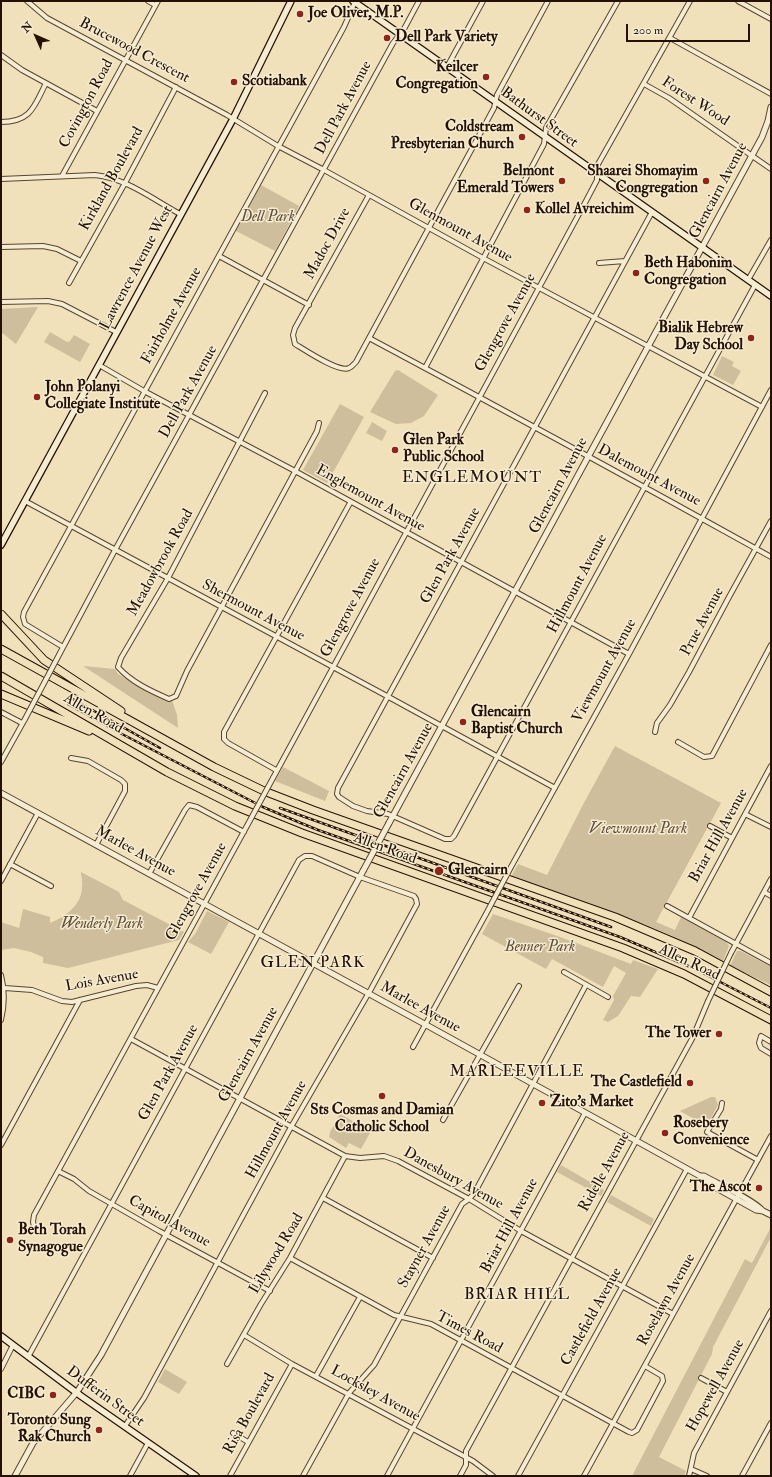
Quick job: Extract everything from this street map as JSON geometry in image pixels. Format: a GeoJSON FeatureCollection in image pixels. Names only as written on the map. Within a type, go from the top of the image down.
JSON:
{"type":"FeatureCollection","features":[{"type":"Feature","properties":{"kind":"highway"},"geometry":{"type":"LineString","coordinates":[[1,614],[44,660],[168,742]]}},
{"type":"Feature","properties":{"kind":"highway","name":"Allen Road"},"geometry":{"type":"LineString","coordinates":[[1,649],[214,767],[257,787],[313,810],[647,930],[695,951],[771,992]]}},
{"type":"Feature","properties":{"kind":"highway","name":"Allen Road"},"geometry":{"type":"LineString","coordinates":[[1,676],[167,772],[235,806],[302,833],[623,948],[684,974],[771,1020]]}},
{"type":"Feature","properties":{"kind":"highway"},"geometry":{"type":"LineString","coordinates":[[1,694],[117,743]]}},
{"type":"Feature","properties":{"kind":"main road","name":"Lawrence Avenue West"},"geometry":{"type":"LineString","coordinates":[[1,545],[233,119],[291,1]]}},
{"type":"Feature","properties":{"kind":"main road","name":"Bathurst Street"},"geometry":{"type":"LineString","coordinates":[[354,2],[771,296]]}},
{"type":"Feature","properties":{"kind":"main road","name":"Dufferin Street"},"geometry":{"type":"LineString","coordinates":[[1,1336],[196,1476]]}},
{"type":"Feature","properties":{"kind":"street","name":"Brucewood Crescent"},"geometry":{"type":"LineString","coordinates":[[27,1],[47,18],[233,119]]}},
{"type":"Feature","properties":{"kind":"street"},"geometry":{"type":"LineString","coordinates":[[148,1],[157,3]]}},
{"type":"Feature","properties":{"kind":"street","name":"Dell Park Avenue"},"geometry":{"type":"LineString","coordinates":[[1,762],[115,550],[393,43],[400,34],[419,1]]}},
{"type":"Feature","properties":{"kind":"street"},"geometry":{"type":"LineString","coordinates":[[447,67],[484,1]]}},
{"type":"Feature","properties":{"kind":"street"},"geometry":{"type":"LineString","coordinates":[[219,256],[309,305],[296,328],[293,339],[295,344],[338,368],[349,369],[356,362],[430,227],[494,108],[499,90],[548,1]]}},
{"type":"Feature","properties":{"kind":"street"},"geometry":{"type":"LineString","coordinates":[[425,368],[544,144],[546,128],[618,1]]}},
{"type":"Feature","properties":{"kind":"street","name":"Glengrove Avenue"},"geometry":{"type":"LineString","coordinates":[[34,1226],[34,1214],[244,832],[276,770],[333,668],[405,532],[597,180],[597,166],[690,1]]}},
{"type":"Feature","properties":{"kind":"street"},"geometry":{"type":"LineString","coordinates":[[738,1],[771,19]]}},
{"type":"Feature","properties":{"kind":"street","name":"Fairholme Avenue"},"geometry":{"type":"LineString","coordinates":[[63,647],[28,627],[25,624],[23,617],[144,391],[344,27],[354,2]]}},
{"type":"Feature","properties":{"kind":"street","name":"Covington Road"},"geometry":{"type":"LineString","coordinates":[[62,176],[157,3]]}},
{"type":"Feature","properties":{"kind":"street"},"geometry":{"type":"LineString","coordinates":[[670,38],[771,94]]}},
{"type":"Feature","properties":{"kind":"street"},"geometry":{"type":"LineString","coordinates":[[1,55],[22,70],[97,111]]}},
{"type":"Feature","properties":{"kind":"street"},"geometry":{"type":"LineString","coordinates":[[1,122],[13,122],[28,114],[32,110],[46,83]]}},
{"type":"Feature","properties":{"kind":"street","name":"Forest Wood"},"geometry":{"type":"LineString","coordinates":[[644,84],[669,98],[752,154],[771,169]]}},
{"type":"Feature","properties":{"kind":"street","name":"Kirkland Boulevard"},"geometry":{"type":"LineString","coordinates":[[69,283],[125,184],[176,87]]}},
{"type":"Feature","properties":{"kind":"street","name":"Glencairn Avenue"},"geometry":{"type":"LineString","coordinates":[[16,1476],[33,1443],[77,1392],[101,1355],[165,1234],[589,457],[766,129],[771,107]]}},
{"type":"Feature","properties":{"kind":"street","name":"Glenmount Avenue"},"geometry":{"type":"LineString","coordinates":[[233,119],[278,146],[762,407]]}},
{"type":"Feature","properties":{"kind":"street"},"geometry":{"type":"LineString","coordinates":[[1,178],[95,175],[108,177],[125,184],[180,214]]}},
{"type":"Feature","properties":{"kind":"street","name":"Madoc Drive"},"geometry":{"type":"LineString","coordinates":[[309,305],[369,195]]}},
{"type":"Feature","properties":{"kind":"street","name":"Glen Park Avenue"},"geometry":{"type":"LineString","coordinates":[[393,816],[353,806],[339,797],[338,788],[652,212]]}},
{"type":"Feature","properties":{"kind":"street"},"geometry":{"type":"LineString","coordinates":[[748,280],[771,240]]}},
{"type":"Feature","properties":{"kind":"street"},"geometry":{"type":"LineString","coordinates":[[1,247],[43,246],[57,249],[81,261]]}},
{"type":"Feature","properties":{"kind":"street"},"geometry":{"type":"LineString","coordinates":[[599,263],[625,261]]}},
{"type":"Feature","properties":{"kind":"street","name":"Hillmount Avenue"},"geometry":{"type":"LineString","coordinates":[[393,816],[446,838],[451,839],[455,834],[754,285]]}},
{"type":"Feature","properties":{"kind":"street"},"geometry":{"type":"LineString","coordinates":[[1,302],[48,301],[62,304],[116,332]]}},
{"type":"Feature","properties":{"kind":"street","name":"Dalemount Avenue"},"geometry":{"type":"LineString","coordinates":[[369,338],[534,428],[645,486],[771,557]]}},
{"type":"Feature","properties":{"kind":"street","name":"Englemount Avenue"},"geometry":{"type":"LineString","coordinates":[[99,365],[144,391],[190,414],[629,654]]}},
{"type":"Feature","properties":{"kind":"street","name":"Viewmount Avenue"},"geometry":{"type":"LineString","coordinates":[[413,1047],[629,654],[771,390]]}},
{"type":"Feature","properties":{"kind":"street","name":"Meadowbrook Road"},"geometry":{"type":"LineString","coordinates":[[222,607],[187,671],[176,696],[173,698],[169,699],[144,687],[118,667],[121,658],[168,578],[265,393]]}},
{"type":"Feature","properties":{"kind":"street"},"geometry":{"type":"LineString","coordinates":[[222,607],[317,430],[319,423]]}},
{"type":"Feature","properties":{"kind":"street","name":"Shermount Avenue"},"geometry":{"type":"LineString","coordinates":[[25,501],[554,788]]}},
{"type":"Feature","properties":{"kind":"street"},"geometry":{"type":"LineString","coordinates":[[276,770],[228,743],[223,736],[350,502]]}},
{"type":"Feature","properties":{"kind":"street","name":"Prue Avenue"},"geometry":{"type":"LineString","coordinates":[[655,732],[657,723],[670,705],[771,522]]}},
{"type":"Feature","properties":{"kind":"street"},"geometry":{"type":"LineString","coordinates":[[678,742],[704,758],[712,756],[771,645]]}},
{"type":"Feature","properties":{"kind":"street"},"geometry":{"type":"LineString","coordinates":[[1,712],[22,723]]}},
{"type":"Feature","properties":{"kind":"street"},"geometry":{"type":"LineString","coordinates":[[71,758],[88,762],[121,780],[125,784],[124,791],[96,845]]}},
{"type":"Feature","properties":{"kind":"street","name":"Briar Hill Avenue"},"geometry":{"type":"LineString","coordinates":[[689,918],[771,766]]}},
{"type":"Feature","properties":{"kind":"street","name":"Marlee Avenue"},"geometry":{"type":"LineString","coordinates":[[1,793],[700,1176],[702,1180],[759,1206],[763,1211],[771,1215]]}},
{"type":"Feature","properties":{"kind":"street"},"geometry":{"type":"LineString","coordinates":[[149,874],[189,805],[197,807],[244,832]]}},
{"type":"Feature","properties":{"kind":"street"},"geometry":{"type":"LineString","coordinates":[[1,881],[38,813]]}},
{"type":"Feature","properties":{"kind":"street"},"geometry":{"type":"LineString","coordinates":[[746,814],[771,827]]}},
{"type":"Feature","properties":{"kind":"street"},"geometry":{"type":"LineString","coordinates":[[710,826],[732,838]]}},
{"type":"Feature","properties":{"kind":"street","name":"Glen Park Avenue"},"geometry":{"type":"LineString","coordinates":[[28,1356],[299,860],[305,856],[312,856],[360,877]]}},
{"type":"Feature","properties":{"kind":"street"},"geometry":{"type":"LineString","coordinates":[[10,864],[51,886]]}},
{"type":"Feature","properties":{"kind":"street","name":"Hillmount Avenue"},"geometry":{"type":"LineString","coordinates":[[125,1426],[144,1398],[291,1127],[368,994],[417,904],[416,899],[412,895],[360,877]]}},
{"type":"Feature","properties":{"kind":"street","name":"Ridelle Avenue"},"geometry":{"type":"LineString","coordinates":[[460,1476],[466,1465],[466,1451],[693,1037],[708,1001],[731,954],[771,879]]}},
{"type":"Feature","properties":{"kind":"street"},"geometry":{"type":"LineString","coordinates":[[764,892],[771,896]]}},
{"type":"Feature","properties":{"kind":"street"},"geometry":{"type":"LineString","coordinates":[[667,906],[771,963]]}},
{"type":"Feature","properties":{"kind":"street"},"geometry":{"type":"LineString","coordinates":[[564,972],[608,997]]}},
{"type":"Feature","properties":{"kind":"street"},"geometry":{"type":"LineString","coordinates":[[1,975],[5,988],[5,1004],[1,1020]]}},
{"type":"Feature","properties":{"kind":"street","name":"Lois Avenue"},"geometry":{"type":"LineString","coordinates":[[5,988],[32,990],[62,1001],[72,1002],[136,986],[147,985],[158,988]]}},
{"type":"Feature","properties":{"kind":"street","name":"Stayner Avenue"},"geometry":{"type":"LineString","coordinates":[[303,1476],[349,1393],[374,1365],[462,1204],[475,1192],[586,985]]}},
{"type":"Feature","properties":{"kind":"street"},"geometry":{"type":"LineString","coordinates":[[444,1120],[519,986]]}},
{"type":"Feature","properties":{"kind":"street"},"geometry":{"type":"LineString","coordinates":[[1,1144],[80,1000]]}},
{"type":"Feature","properties":{"kind":"street"},"geometry":{"type":"LineString","coordinates":[[771,1042],[761,1036],[759,1043],[761,1048],[771,1054]]}},
{"type":"Feature","properties":{"kind":"street","name":"Danesbury Avenue"},"geometry":{"type":"LineString","coordinates":[[130,1039],[345,1156],[360,1158],[384,1156],[394,1159],[469,1199],[521,1231],[673,1314]]}},
{"type":"Feature","properties":{"kind":"street"},"geometry":{"type":"LineString","coordinates":[[722,1103],[721,1109],[707,1132],[758,1160]]}},
{"type":"Feature","properties":{"kind":"street","name":"Briar Hill Avenue"},"geometry":{"type":"LineString","coordinates":[[387,1476],[585,1113]]}},
{"type":"Feature","properties":{"kind":"street","name":"Roselawn Avenue"},"geometry":{"type":"LineString","coordinates":[[584,1476],[771,1136]]}},
{"type":"Feature","properties":{"kind":"street","name":"Lilywood Road"},"geometry":{"type":"LineString","coordinates":[[227,1364],[290,1258],[324,1198],[345,1156]]}},
{"type":"Feature","properties":{"kind":"street","name":"Castlefield Avenue"},"geometry":{"type":"LineString","coordinates":[[518,1476],[687,1169]]}},
{"type":"Feature","properties":{"kind":"street","name":"Capitol Avenue"},"geometry":{"type":"LineString","coordinates":[[58,1171],[74,1179],[89,1191],[270,1291]]}},
{"type":"Feature","properties":{"kind":"street"},"geometry":{"type":"LineString","coordinates":[[324,1198],[432,1258]]}},
{"type":"Feature","properties":{"kind":"street","name":"Times Road"},"geometry":{"type":"LineString","coordinates":[[290,1258],[360,1297],[400,1317],[431,1324],[562,1397],[613,1424],[632,1432],[637,1430],[663,1381],[662,1376],[645,1366]]}},
{"type":"Feature","properties":{"kind":"street"},"geometry":{"type":"LineString","coordinates":[[316,1376],[360,1297]]}},
{"type":"Feature","properties":{"kind":"street","name":"Hopewell Avenue"},"geometry":{"type":"LineString","coordinates":[[689,1476],[694,1453],[771,1311]]}},
{"type":"Feature","properties":{"kind":"street","name":"Locksley Avenue"},"geometry":{"type":"LineString","coordinates":[[244,1335],[292,1364],[349,1393],[466,1458],[493,1476]]}},
{"type":"Feature","properties":{"kind":"street"},"geometry":{"type":"LineString","coordinates":[[1,1369],[13,1345]]}},
{"type":"Feature","properties":{"kind":"street","name":"Risa Boulevard"},"geometry":{"type":"LineString","coordinates":[[230,1476],[292,1364]]}},
{"type":"Feature","properties":{"kind":"street"},"geometry":{"type":"LineString","coordinates":[[701,1378],[727,1392]]}},
{"type":"Feature","properties":{"kind":"street"},"geometry":{"type":"LineString","coordinates":[[742,1476],[771,1423]]}},
{"type":"Feature","properties":{"kind":"street"},"geometry":{"type":"LineString","coordinates":[[232,1434],[248,1442]]}},
{"type":"Feature","properties":{"kind":"street"},"geometry":{"type":"LineString","coordinates":[[130,1476],[148,1443]]}},
{"type":"Feature","properties":{"kind":"street"},"geometry":{"type":"LineString","coordinates":[[691,1469],[707,1476]]}},
{"type":"Feature","properties":{"kind":"green space","name":"Dell Park"},"geometry":{"type":"Polygon","coordinates":[[[261,185],[299,206],[275,251],[236,231],[261,185]]]}},
{"type":"Feature","properties":{"kind":"green space"},"geometry":{"type":"Polygon","coordinates":[[[38,307],[16,344],[1,332],[1,309],[38,307]]]}},
{"type":"Feature","properties":{"kind":"green space"},"geometry":{"type":"Polygon","coordinates":[[[50,332],[67,342],[70,341],[74,335],[90,344],[80,362],[44,342],[50,332]]]}},
{"type":"Feature","properties":{"kind":"green space"},"geometry":{"type":"Polygon","coordinates":[[[722,356],[734,362],[732,366],[741,371],[733,385],[713,375],[722,356]]]}},
{"type":"Feature","properties":{"kind":"green space"},"geometry":{"type":"Polygon","coordinates":[[[398,370],[438,395],[424,416],[411,423],[396,424],[370,412],[395,371],[398,370]]]}},
{"type":"Feature","properties":{"kind":"green space"},"geometry":{"type":"Polygon","coordinates":[[[340,404],[364,417],[327,483],[303,470],[340,404]]]}},
{"type":"Feature","properties":{"kind":"green space"},"geometry":{"type":"Polygon","coordinates":[[[372,422],[387,431],[382,441],[366,433],[372,422]]]}},
{"type":"Feature","properties":{"kind":"green space"},"geometry":{"type":"Polygon","coordinates":[[[83,666],[115,669],[118,674],[166,700],[172,700],[177,715],[178,728],[83,666]]]}},
{"type":"Feature","properties":{"kind":"green space","name":"Viewmount Park"},"geometry":{"type":"Polygon","coordinates":[[[615,746],[721,803],[656,922],[675,930],[681,917],[726,942],[729,946],[723,961],[677,938],[630,918],[511,877],[518,864],[547,875],[615,746]]]}},
{"type":"Feature","properties":{"kind":"green space"},"geometry":{"type":"Polygon","coordinates":[[[283,767],[329,791],[325,801],[275,781],[283,767]]]}},
{"type":"Feature","properties":{"kind":"green space","name":"Wenderly Park"},"geometry":{"type":"Polygon","coordinates":[[[81,872],[119,892],[123,900],[184,932],[179,940],[68,968],[43,963],[43,957],[31,952],[14,948],[1,950],[1,922],[19,928],[23,909],[50,917],[50,923],[72,910],[81,893],[81,872]]]}},
{"type":"Feature","properties":{"kind":"green space"},"geometry":{"type":"Polygon","coordinates":[[[207,911],[229,922],[211,954],[188,942],[195,934],[207,911]]]}},
{"type":"Feature","properties":{"kind":"green space","name":"Benner Park"},"geometry":{"type":"Polygon","coordinates":[[[493,914],[563,938],[631,964],[633,960],[658,969],[640,997],[631,996],[618,1016],[608,1022],[603,1020],[614,1000],[613,996],[626,973],[614,966],[603,987],[552,959],[546,969],[482,934],[493,914]]]}},
{"type":"Feature","properties":{"kind":"green space"},"geometry":{"type":"Polygon","coordinates":[[[737,951],[741,951],[771,967],[771,985],[730,966],[737,951]]]}},
{"type":"Feature","properties":{"kind":"green space"},"geometry":{"type":"Polygon","coordinates":[[[711,1097],[715,1097],[718,1105],[707,1126],[680,1111],[711,1097]]]}},
{"type":"Feature","properties":{"kind":"green space"},"geometry":{"type":"Polygon","coordinates":[[[340,1114],[371,1131],[361,1149],[349,1143],[346,1148],[329,1137],[330,1132],[340,1114]]]}},
{"type":"Feature","properties":{"kind":"green space"},"geometry":{"type":"Polygon","coordinates":[[[561,1165],[604,1190],[601,1196],[557,1172],[561,1165]]]}},
{"type":"Feature","properties":{"kind":"green space"},"geometry":{"type":"Polygon","coordinates":[[[611,1195],[654,1219],[651,1226],[607,1202],[611,1195]]]}},
{"type":"Feature","properties":{"kind":"green space"},"geometry":{"type":"Polygon","coordinates":[[[771,1227],[771,1237],[713,1347],[712,1354],[659,1457],[686,1471],[684,1476],[632,1476],[745,1259],[752,1263],[771,1227]]]}},
{"type":"Feature","properties":{"kind":"green space"},"geometry":{"type":"Polygon","coordinates":[[[165,1369],[187,1382],[179,1394],[158,1382],[165,1369]]]}},
{"type":"Feature","properties":{"kind":"railway"},"geometry":{"type":"LineString","coordinates":[[71,698],[160,748]]}},
{"type":"Feature","properties":{"kind":"railway"},"geometry":{"type":"LineString","coordinates":[[68,704],[120,733],[263,807],[318,830],[620,937],[695,969],[771,1008]]}},
{"type":"Feature","properties":{"kind":"railway"},"geometry":{"type":"LineString","coordinates":[[280,808],[611,927]]}},
{"type":"Feature","properties":{"kind":"place","name":"Joe Oliver, M.P."},"geometry":{"type":"Point","coordinates":[300,14]}},
{"type":"Feature","properties":{"kind":"place","name":"Dell Park Variety"},"geometry":{"type":"Point","coordinates":[387,38]}},
{"type":"Feature","properties":{"kind":"place","name":"Keilcer Congregation"},"geometry":{"type":"Point","coordinates":[486,77]}},
{"type":"Feature","properties":{"kind":"place","name":"Scotiabank"},"geometry":{"type":"Point","coordinates":[234,82]}},
{"type":"Feature","properties":{"kind":"place","name":"Coldstream Presbyterian Church"},"geometry":{"type":"Point","coordinates":[522,137]}},
{"type":"Feature","properties":{"kind":"place","name":"Belmont Emerald Towers"},"geometry":{"type":"Point","coordinates":[562,181]}},
{"type":"Feature","properties":{"kind":"place","name":"Shaarei Shomayim Congregation"},"geometry":{"type":"Point","coordinates":[706,181]}},
{"type":"Feature","properties":{"kind":"place","name":"Kollel Avreichim"},"geometry":{"type":"Point","coordinates":[527,210]}},
{"type":"Feature","properties":{"kind":"place","name":"Beth Habonim Congregation"},"geometry":{"type":"Point","coordinates":[636,273]}},
{"type":"Feature","properties":{"kind":"place","name":"Bialik Hebrew Day School"},"geometry":{"type":"Point","coordinates":[751,338]}},
{"type":"Feature","properties":{"kind":"place","name":"John Polanyi Collegiate Institute"},"geometry":{"type":"Point","coordinates":[37,397]}},
{"type":"Feature","properties":{"kind":"place","name":"Glen Park Public School"},"geometry":{"type":"Point","coordinates":[395,450]}},
{"type":"Feature","properties":{"kind":"place","name":"Glencairn Baptist Church"},"geometry":{"type":"Point","coordinates":[463,722]}},
{"type":"Feature","properties":{"kind":"place","name":"Glencairn"},"geometry":{"type":"Point","coordinates":[439,871]}},
{"type":"Feature","properties":{"kind":"place","name":"The Tower"},"geometry":{"type":"Point","coordinates":[719,1034]}},
{"type":"Feature","properties":{"kind":"place","name":"The Castlefield"},"geometry":{"type":"Point","coordinates":[690,1083]}},
{"type":"Feature","properties":{"kind":"place","name":"Sts Cosmas and Damian Catholic School"},"geometry":{"type":"Point","coordinates":[382,1096]}},
{"type":"Feature","properties":{"kind":"place","name":"Zito's Market"},"geometry":{"type":"Point","coordinates":[542,1103]}},
{"type":"Feature","properties":{"kind":"place","name":"Rosebery Convenience"},"geometry":{"type":"Point","coordinates":[665,1133]}},
{"type":"Feature","properties":{"kind":"place","name":"The Ascot"},"geometry":{"type":"Point","coordinates":[759,1188]}},
{"type":"Feature","properties":{"kind":"place","name":"Beth Torah Synagogue"},"geometry":{"type":"Point","coordinates":[10,1240]}},
{"type":"Feature","properties":{"kind":"place","name":"CIBC"},"geometry":{"type":"Point","coordinates":[53,1395]}},
{"type":"Feature","properties":{"kind":"place","name":"Toronto Sung Rak Church"},"geometry":{"type":"Point","coordinates":[99,1430]}},
{"type":"Feature","properties":{"kind":"district","name":"ENGLEMOUNT"},"geometry":{"type":"Point","coordinates":[472,479]}},
{"type":"Feature","properties":{"kind":"district","name":"GLEN PARK"},"geometry":{"type":"Point","coordinates":[313,964]}},
{"type":"Feature","properties":{"kind":"district","name":"MARLEEVILLE"},"geometry":{"type":"Point","coordinates":[517,1073]}},
{"type":"Feature","properties":{"kind":"district","name":"BRIAR HILL"},"geometry":{"type":"Point","coordinates":[517,1296]}}]}
